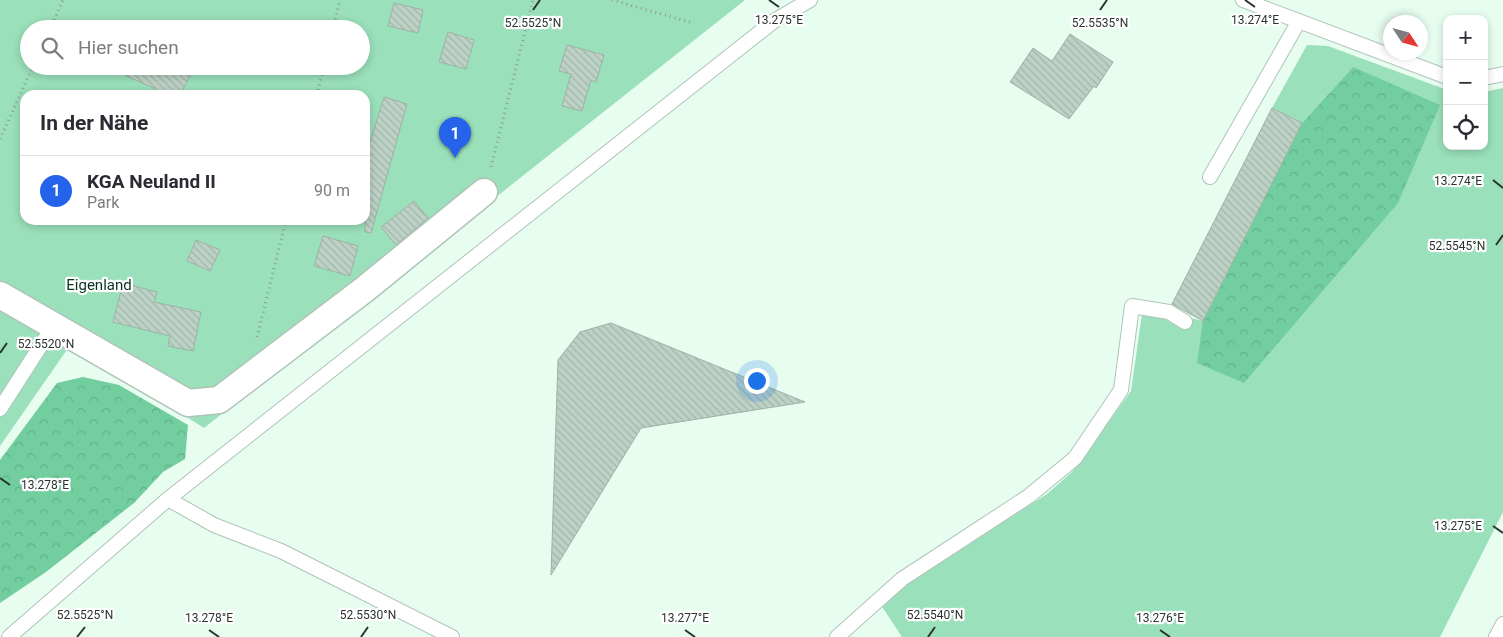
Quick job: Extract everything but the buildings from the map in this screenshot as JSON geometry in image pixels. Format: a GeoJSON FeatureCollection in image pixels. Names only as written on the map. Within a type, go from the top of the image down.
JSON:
{"type":"FeatureCollection","features":[{"type":"Feature","properties":{"kind":"street"},"geometry":{"type":"LineString","coordinates":[[0,295],[188,403],[220,400],[365,289],[484,192]]}},
{"type":"Feature","properties":{"kind":"lane"},"geometry":{"type":"LineString","coordinates":[[9,637],[168,499],[774,22],[810,0]]}},
{"type":"Feature","properties":{"kind":"lane"},"geometry":{"type":"LineString","coordinates":[[1243,0],[1443,75]]}},
{"type":"Feature","properties":{"kind":"lane"},"geometry":{"type":"LineString","coordinates":[[1210,176],[1299,21]]}},
{"type":"Feature","properties":{"kind":"lane"},"geometry":{"type":"LineString","coordinates":[[1488,78],[1503,74]]}},
{"type":"Feature","properties":{"kind":"lane"},"geometry":{"type":"LineString","coordinates":[[837,637],[902,578],[1029,496],[1075,458],[1121,390],[1132,306],[1169,312],[1185,322]]}},
{"type":"Feature","properties":{"kind":"lane"},"geometry":{"type":"LineString","coordinates":[[0,409],[54,325]]}},
{"type":"Feature","properties":{"kind":"lane"},"geometry":{"type":"LineString","coordinates":[[168,499],[214,525],[280,551],[452,637]]}},
{"type":"Feature","properties":{"kind":"lane"},"geometry":{"type":"LineString","coordinates":[[1496,637],[1503,624]]}},
{"type":"Feature","properties":{"kind":"path"},"geometry":{"type":"LineString","coordinates":[[54,20],[63,0]]}},
{"type":"Feature","properties":{"kind":"path"},"geometry":{"type":"LineString","coordinates":[[335,20],[340,0]]}},
{"type":"Feature","properties":{"kind":"path"},"geometry":{"type":"LineString","coordinates":[[484,192],[533,0]]}},
{"type":"Feature","properties":{"kind":"path"},"geometry":{"type":"LineString","coordinates":[[612,0],[693,22]]}},
{"type":"Feature","properties":{"kind":"path"},"geometry":{"type":"LineString","coordinates":[[22,90],[29,75]]}},
{"type":"Feature","properties":{"kind":"path"},"geometry":{"type":"LineString","coordinates":[[318,90],[322,75]]}},
{"type":"Feature","properties":{"kind":"path"},"geometry":{"type":"LineString","coordinates":[[0,139],[20,95]]}},
{"type":"Feature","properties":{"kind":"path"},"geometry":{"type":"LineString","coordinates":[[244,381],[285,225]]}},
{"type":"Feature","properties":{"kind":"green space","name":"Eigenland"},"geometry":{"type":"Polygon","coordinates":[[[0,0],[745,0],[204,428],[71,344],[0,446],[0,0]]]}},
{"type":"Feature","properties":{"kind":"green space"},"geometry":{"type":"Polygon","coordinates":[[[1307,45],[1328,46],[1443,89],[1443,150],[1488,150],[1488,91],[1503,88],[1503,512],[1440,637],[902,637],[879,602],[1047,494],[1072,472],[1131,391],[1142,314],[1163,318],[1184,330],[1191,318],[1203,321],[1353,67],[1302,123],[1272,108],[1307,45]]]}},
{"type":"Feature","properties":{"kind":"green space"},"geometry":{"type":"Polygon","coordinates":[[[1353,67],[1440,105],[1398,203],[1244,383],[1197,363],[1203,321],[1302,123],[1353,67]]]}},
{"type":"Feature","properties":{"kind":"green space"},"geometry":{"type":"Polygon","coordinates":[[[83,377],[119,385],[188,425],[185,459],[163,472],[134,503],[46,572],[0,603],[0,460],[57,383],[83,377]]]}},
{"type":"Feature","properties":{"kind":"place","name":"KGA Neuland II"},"geometry":{"type":"Point","coordinates":[455,158]}}]}
